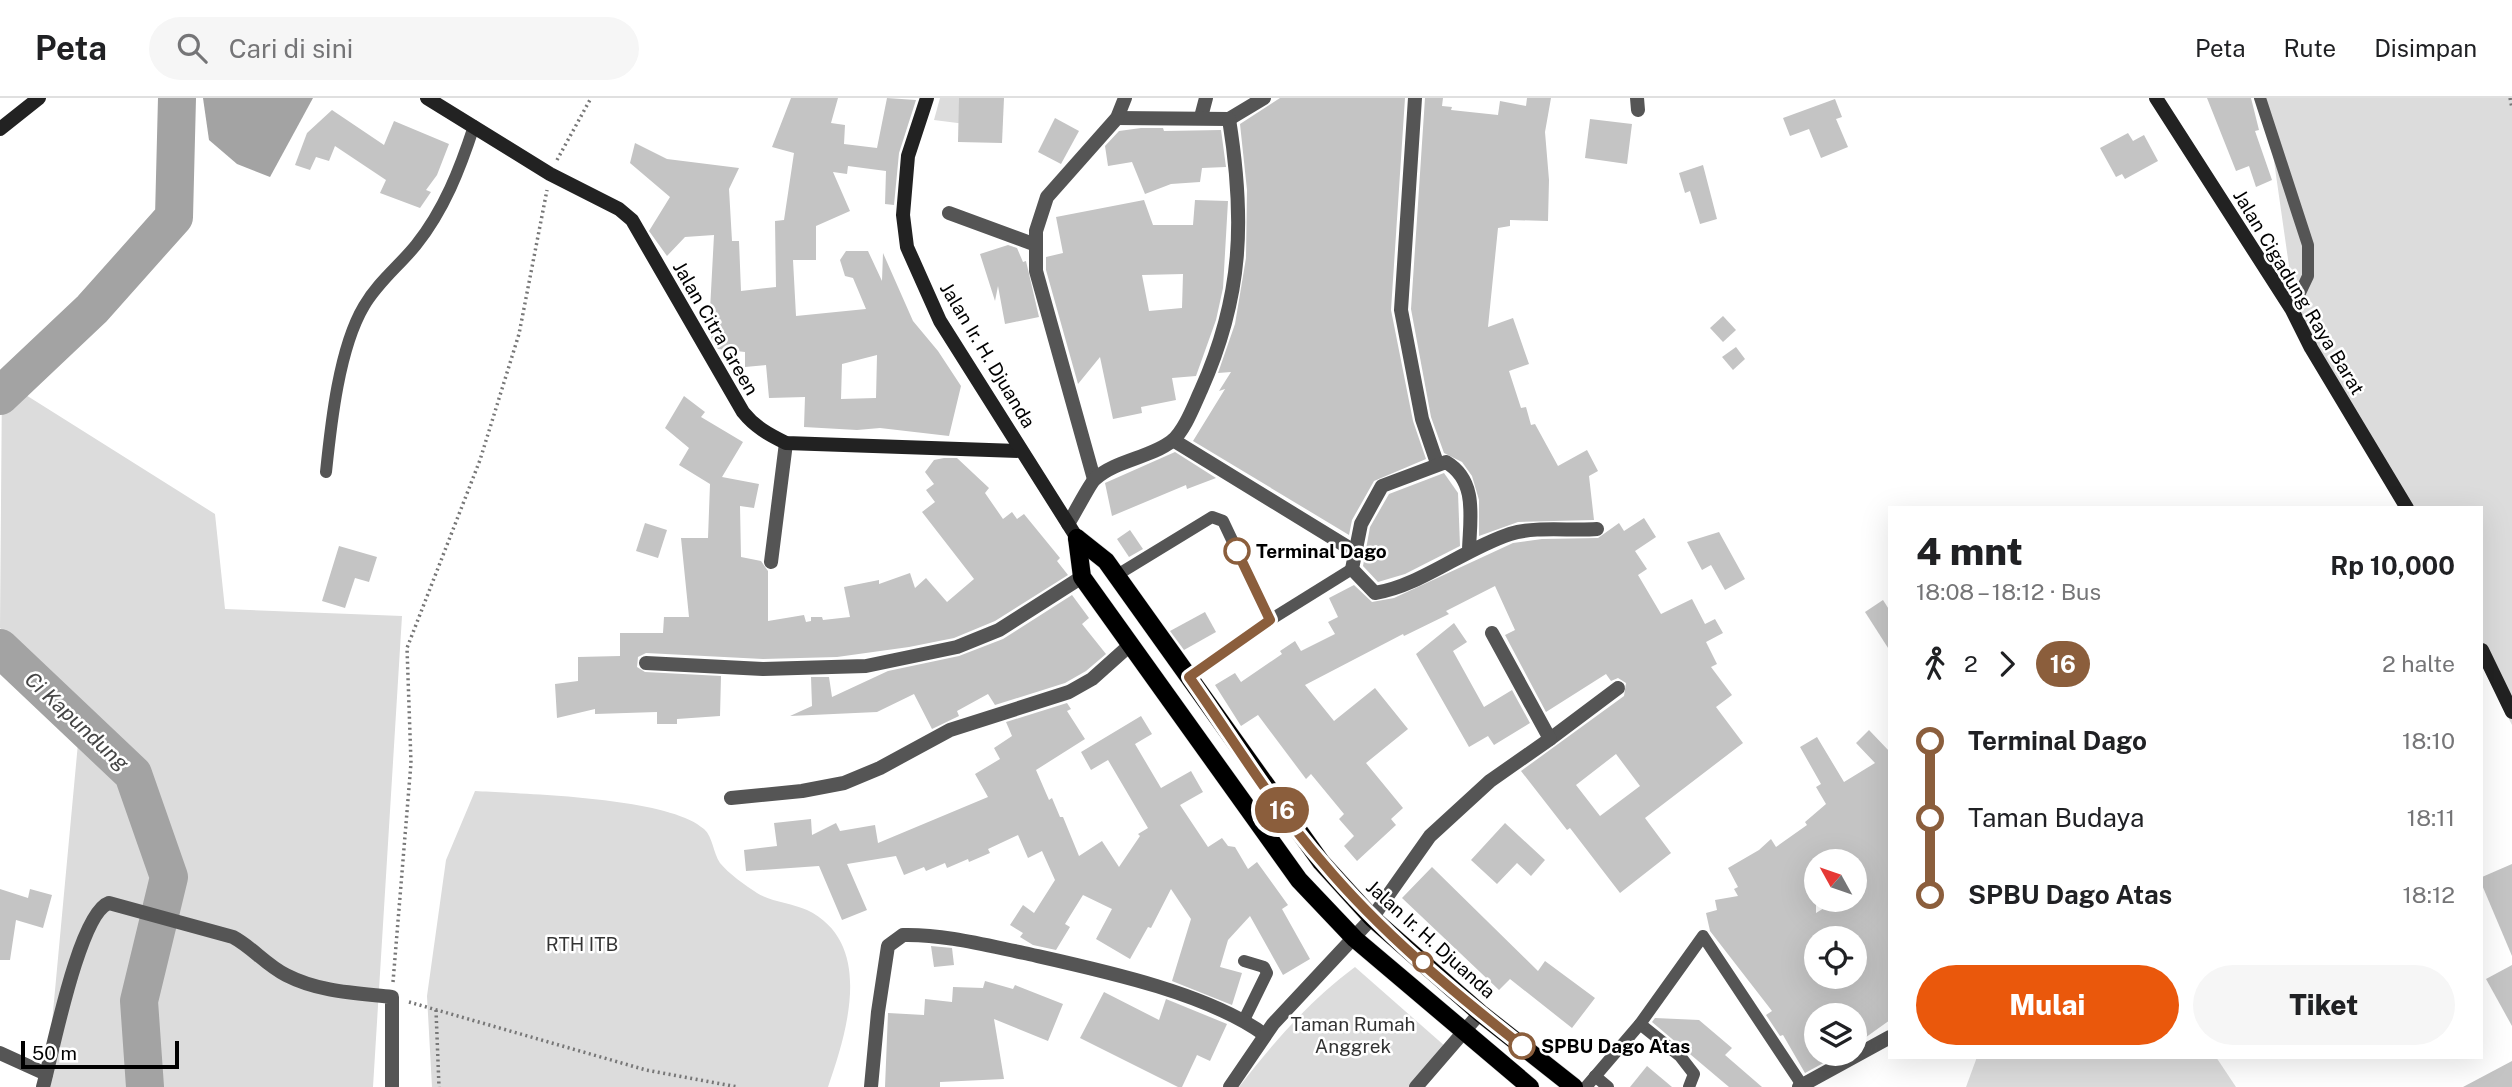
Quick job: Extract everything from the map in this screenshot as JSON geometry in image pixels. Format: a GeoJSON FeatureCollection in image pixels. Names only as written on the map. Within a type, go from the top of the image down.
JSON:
{"type":"FeatureCollection","features":[{"type":"Feature","properties":{"kind":"main road","name":"Jalan Ir. H. Djuanda"},"geometry":{"type":"LineString","coordinates":[[1073,531],[1107,561],[1321,862],[1373,918],[1480,1013],[1574,1087]]}},
{"type":"Feature","properties":{"kind":"main road","name":"Jalan Ir. H. Djuanda"},"geometry":{"type":"LineString","coordinates":[[1073,531],[1082,577],[1282,859],[1355,939],[1530,1087]]}},
{"type":"Feature","properties":{"kind":"street"},"geometry":{"type":"LineString","coordinates":[[0,129],[39,98]]}},
{"type":"Feature","properties":{"kind":"street","name":"Jalan Citra Green"},"geometry":{"type":"LineString","coordinates":[[427,98],[550,174],[619,209],[632,220],[754,426],[786,443],[1021,451]]}},
{"type":"Feature","properties":{"kind":"street","name":"Jalan Ir. H. Djuanda"},"geometry":{"type":"LineString","coordinates":[[927,98],[906,169],[902,215],[907,247],[940,321],[1073,531]]}},
{"type":"Feature","properties":{"kind":"street"},"geometry":{"type":"LineString","coordinates":[[1073,531],[1094,479],[1036,271],[1036,231],[1047,197],[1117,118],[1125,98]]}},
{"type":"Feature","properties":{"kind":"street"},"geometry":{"type":"LineString","coordinates":[[1201,117],[1206,98]]}},
{"type":"Feature","properties":{"kind":"street"},"geometry":{"type":"LineString","coordinates":[[1117,118],[1229,119],[1264,98]]}},
{"type":"Feature","properties":{"kind":"street"},"geometry":{"type":"LineString","coordinates":[[1415,98],[1401,310],[1422,419],[1437,463]]}},
{"type":"Feature","properties":{"kind":"street","name":"Jalan Cigadung Raya Barat"},"geometry":{"type":"LineString","coordinates":[[2156,98],[2292,310],[2311,348],[2406,506]]}},
{"type":"Feature","properties":{"kind":"street"},"geometry":{"type":"LineString","coordinates":[[1094,479],[1172,440],[1193,408],[1210,371],[1227,321],[1241,229],[1239,185],[1229,119]]}},
{"type":"Feature","properties":{"kind":"street"},"geometry":{"type":"LineString","coordinates":[[949,214],[1036,245]]}},
{"type":"Feature","properties":{"kind":"street"},"geometry":{"type":"LineString","coordinates":[[1172,440],[1354,551]]}},
{"type":"Feature","properties":{"kind":"street"},"geometry":{"type":"LineString","coordinates":[[771,562],[786,443]]}},
{"type":"Feature","properties":{"kind":"street"},"geometry":{"type":"LineString","coordinates":[[1469,550],[1470,490],[1461,472],[1446,461],[1382,486],[1361,524],[1352,569],[1375,593],[1391,591],[1469,550],[1512,533],[1597,529]]}},
{"type":"Feature","properties":{"kind":"street"},"geometry":{"type":"LineString","coordinates":[[646,663],[763,669],[866,666],[957,647],[999,630],[1082,577]]}},
{"type":"Feature","properties":{"kind":"street"},"geometry":{"type":"LineString","coordinates":[[1492,633],[1550,738]]}},
{"type":"Feature","properties":{"kind":"street"},"geometry":{"type":"LineString","coordinates":[[731,797],[802,791],[844,783],[880,768],[950,730],[1069,692],[1092,679],[1130,645]]}},
{"type":"Feature","properties":{"kind":"street"},"geometry":{"type":"LineString","coordinates":[[2483,652],[2512,712]]}},
{"type":"Feature","properties":{"kind":"street"},"geometry":{"type":"LineString","coordinates":[[1230,1087],[1265,1035],[1373,918],[1430,836],[1490,781],[1618,688]]}},
{"type":"Feature","properties":{"kind":"street"},"geometry":{"type":"LineString","coordinates":[[0,1054],[44,1081],[76,961],[99,909],[109,903],[233,937],[248,945],[284,974],[317,988],[392,997],[392,1087]]}},
{"type":"Feature","properties":{"kind":"street"},"geometry":{"type":"LineString","coordinates":[[871,1087],[888,946],[903,935],[982,944],[1079,965],[1158,987],[1244,1020],[1265,1035]]}},
{"type":"Feature","properties":{"kind":"street"},"geometry":{"type":"LineString","coordinates":[[1416,1087],[1480,1013]]}},
{"type":"Feature","properties":{"kind":"street"},"geometry":{"type":"LineString","coordinates":[[1800,1086],[1888,1038]]}},
{"type":"Feature","properties":{"kind":"lane"},"geometry":{"type":"LineString","coordinates":[[2260,98],[2308,245],[2308,276],[2292,310]]}},
{"type":"Feature","properties":{"kind":"lane"},"geometry":{"type":"LineString","coordinates":[[326,472],[334,399],[363,308],[385,276],[415,246],[438,212],[458,174],[474,126]]}},
{"type":"Feature","properties":{"kind":"lane"},"geometry":{"type":"LineString","coordinates":[[1117,575],[1212,517],[1218,517],[1270,620]]}},
{"type":"Feature","properties":{"kind":"lane"},"geometry":{"type":"LineString","coordinates":[[1189,677],[1270,620],[1352,569]]}},
{"type":"Feature","properties":{"kind":"lane"},"geometry":{"type":"LineString","coordinates":[[1586,1087],[1640,1024],[1703,936],[1800,1086]]}},
{"type":"Feature","properties":{"kind":"lane"},"geometry":{"type":"LineString","coordinates":[[1244,961],[1264,967],[1267,973],[1244,1020]]}},
{"type":"Feature","properties":{"kind":"lane"},"geometry":{"type":"LineString","coordinates":[[1640,1024],[1680,1056],[1694,1074],[1689,1087]]}},
{"type":"Feature","properties":{"kind":"lane"},"geometry":{"type":"LineString","coordinates":[[1595,1076],[1608,1087]]}},
{"type":"Feature","properties":{"kind":"path"},"geometry":{"type":"LineString","coordinates":[[591,98],[550,174],[519,334],[480,460],[407,648],[411,764],[392,997],[646,1070],[738,1087]]}},
{"type":"Feature","properties":{"kind":"path"},"geometry":{"type":"LineString","coordinates":[[2510,98],[2512,108]]}},
{"type":"Feature","properties":{"kind":"path"},"geometry":{"type":"LineString","coordinates":[[436,1010],[439,1087]]}},
{"type":"Feature","properties":{"kind":"green space"},"geometry":{"type":"Polygon","coordinates":[[[940,98],[990,98],[981,126],[934,120],[940,98]]]}},
{"type":"Feature","properties":{"kind":"green space"},"geometry":{"type":"Polygon","coordinates":[[[2265,98],[2512,98],[2512,725],[2483,668],[2483,506],[2398,506],[2295,308],[2265,98]]]}},
{"type":"Feature","properties":{"kind":"green space"},"geometry":{"type":"Polygon","coordinates":[[[2,380],[215,514],[225,609],[402,616],[373,1087],[46,1087],[81,711],[0,628],[2,380]]]}},
{"type":"Feature","properties":{"kind":"green space","name":"RTH ITB"},"geometry":{"type":"Polygon","coordinates":[[[475,791],[595,799],[660,810],[686,818],[707,832],[720,863],[743,883],[763,896],[807,910],[828,925],[842,944],[849,966],[850,990],[848,1016],[828,1087],[432,1087],[427,996],[446,860],[475,791]]]}},
{"type":"Feature","properties":{"kind":"green space","name":"Taman Rumah Anggrek"},"geometry":{"type":"Polygon","coordinates":[[[1355,967],[1446,1047],[1410,1087],[1239,1087],[1293,1023],[1355,967]]]}},
{"type":"Feature","properties":{"kind":"green space"},"geometry":{"type":"Polygon","coordinates":[[[1976,1059],[2217,1059],[2236,1087],[1966,1087],[1976,1059]]]}},
{"type":"Feature","properties":{"kind":"shaded area"},"geometry":{"type":"Polygon","coordinates":[[[203,98],[313,98],[270,177],[237,164],[209,140],[203,98]]]}},
{"type":"Feature","properties":{"kind":"building"},"geometry":{"type":"Polygon","coordinates":[[[791,98],[838,98],[831,123],[845,125],[844,144],[877,148],[887,98],[916,100],[899,153],[894,205],[885,204],[886,171],[848,166],[847,174],[833,172],[850,211],[816,226],[816,260],[793,260],[796,316],[866,309],[853,278],[845,276],[840,260],[846,251],[868,251],[882,281],[883,253],[913,321],[938,351],[961,386],[949,436],[880,428],[857,430],[804,427],[805,397],[769,398],[766,365],[745,367],[745,352],[718,349],[712,340],[709,329],[714,235],[685,237],[667,256],[649,231],[670,197],[630,163],[635,143],[667,159],[739,168],[729,189],[732,241],[739,241],[741,291],[776,287],[775,221],[784,220],[794,153],[772,147],[791,98]],[[877,355],[842,364],[841,399],[876,398],[877,355]]]}},
{"type":"Feature","properties":{"kind":"building"},"geometry":{"type":"Polygon","coordinates":[[[959,98],[1004,98],[1002,143],[958,142],[959,98]]]}},
{"type":"Feature","properties":{"kind":"building"},"geometry":{"type":"Polygon","coordinates":[[[1280,98],[1405,98],[1391,310],[1413,421],[1426,459],[1374,481],[1352,520],[1349,535],[1193,441],[1225,389],[1219,391],[1231,372],[1218,373],[1235,324],[1246,258],[1247,190],[1240,124],[1280,98]]]}},
{"type":"Feature","properties":{"kind":"building"},"geometry":{"type":"Polygon","coordinates":[[[1425,98],[1443,98],[1442,106],[1452,107],[1451,110],[1498,115],[1500,101],[1526,106],[1527,98],[1551,98],[1545,132],[1549,180],[1548,221],[1510,220],[1510,226],[1498,228],[1488,327],[1513,318],[1529,364],[1509,371],[1521,408],[1526,407],[1531,425],[1535,424],[1558,466],[1587,450],[1598,471],[1589,476],[1594,520],[1518,522],[1479,536],[1479,500],[1472,476],[1462,462],[1444,453],[1431,417],[1411,309],[1425,98]]]}},
{"type":"Feature","properties":{"kind":"building"},"geometry":{"type":"Polygon","coordinates":[[[2207,98],[2251,98],[2259,130],[2255,131],[2272,180],[2256,187],[2249,166],[2236,171],[2207,98]]]}},
{"type":"Feature","properties":{"kind":"building"},"geometry":{"type":"Polygon","coordinates":[[[1835,99],[1842,117],[1836,119],[1848,147],[1821,158],[1809,129],[1790,136],[1783,118],[1835,99]]]}},
{"type":"Feature","properties":{"kind":"building"},"geometry":{"type":"Polygon","coordinates":[[[332,110],[384,145],[394,121],[449,144],[437,175],[426,190],[431,192],[420,208],[380,193],[386,180],[335,146],[329,161],[316,157],[310,170],[295,165],[307,133],[332,110]]]}},
{"type":"Feature","properties":{"kind":"building"},"geometry":{"type":"Polygon","coordinates":[[[1055,118],[1079,131],[1061,164],[1038,152],[1055,118]]]}},
{"type":"Feature","properties":{"kind":"building"},"geometry":{"type":"Polygon","coordinates":[[[1590,119],[1632,124],[1627,164],[1585,158],[1590,119]]]}},
{"type":"Feature","properties":{"kind":"building"},"geometry":{"type":"Polygon","coordinates":[[[1163,128],[1164,131],[1221,130],[1226,167],[1202,168],[1200,182],[1171,184],[1145,194],[1132,162],[1108,166],[1105,146],[1119,131],[1163,128]]]}},
{"type":"Feature","properties":{"kind":"building"},"geometry":{"type":"Polygon","coordinates":[[[2128,133],[2133,141],[2144,135],[2158,161],[2125,179],[2122,174],[2116,177],[2100,148],[2128,133]]]}},
{"type":"Feature","properties":{"kind":"building"},"geometry":{"type":"Polygon","coordinates":[[[1703,165],[1717,219],[1700,224],[1690,191],[1685,193],[1679,173],[1703,165]]]}},
{"type":"Feature","properties":{"kind":"building"},"geometry":{"type":"Polygon","coordinates":[[[1144,200],[1153,225],[1193,225],[1195,200],[1228,201],[1223,288],[1216,320],[1196,376],[1172,378],[1176,400],[1141,407],[1142,413],[1113,419],[1100,357],[1078,384],[1046,270],[1046,257],[1063,253],[1056,217],[1144,200]],[[1183,274],[1142,275],[1149,311],[1182,308],[1183,274]]]}},
{"type":"Feature","properties":{"kind":"building"},"geometry":{"type":"Polygon","coordinates":[[[1008,245],[1017,248],[1023,262],[1026,261],[1039,317],[1005,324],[998,286],[995,301],[980,254],[1008,245]]]}},
{"type":"Feature","properties":{"kind":"building"},"geometry":{"type":"Polygon","coordinates":[[[1723,316],[1736,330],[1723,342],[1710,328],[1723,316]]]}},
{"type":"Feature","properties":{"kind":"building"},"geometry":{"type":"Polygon","coordinates":[[[1736,347],[1745,359],[1733,370],[1722,357],[1736,347]]]}},
{"type":"Feature","properties":{"kind":"building"},"geometry":{"type":"Polygon","coordinates":[[[684,396],[705,412],[701,417],[743,442],[722,477],[759,484],[754,508],[740,506],[741,557],[761,561],[768,571],[768,621],[804,615],[806,622],[811,621],[811,617],[822,617],[823,620],[850,617],[844,587],[879,580],[879,584],[910,573],[915,588],[926,578],[947,602],[974,579],[922,512],[935,502],[926,490],[934,484],[925,472],[934,460],[944,458],[957,458],[989,488],[985,493],[1003,519],[1012,512],[1017,519],[1024,514],[1060,558],[1057,561],[1068,575],[995,621],[954,638],[909,647],[837,657],[763,659],[646,653],[638,657],[637,667],[645,672],[721,676],[720,716],[677,719],[677,724],[657,724],[657,712],[595,714],[595,709],[557,718],[555,684],[578,681],[578,657],[620,656],[620,633],[663,633],[664,617],[689,617],[681,538],[708,538],[710,484],[679,465],[689,448],[665,428],[684,396]]]}},
{"type":"Feature","properties":{"kind":"building"},"geometry":{"type":"Polygon","coordinates":[[[1175,452],[1216,478],[1187,489],[1186,485],[1112,516],[1105,483],[1175,452]]]}},
{"type":"Feature","properties":{"kind":"building"},"geometry":{"type":"Polygon","coordinates":[[[1444,473],[1458,493],[1460,546],[1405,574],[1378,582],[1363,566],[1370,527],[1389,494],[1444,473]]]}},
{"type":"Feature","properties":{"kind":"building"},"geometry":{"type":"Polygon","coordinates":[[[1644,518],[1656,537],[1635,551],[1647,569],[1638,575],[1661,614],[1692,599],[1705,624],[1715,619],[1723,633],[1706,642],[1717,664],[1711,667],[1732,695],[1716,707],[1743,743],[1645,818],[1671,853],[1620,893],[1570,828],[1567,830],[1521,771],[1624,696],[1626,683],[1618,678],[1611,681],[1606,674],[1546,712],[1505,635],[1515,630],[1495,586],[1446,611],[1449,614],[1404,636],[1403,634],[1305,685],[1334,721],[1375,688],[1408,729],[1366,763],[1403,808],[1391,819],[1396,825],[1357,861],[1344,846],[1354,836],[1339,819],[1344,814],[1311,774],[1306,779],[1258,715],[1241,726],[1215,685],[1235,673],[1241,682],[1282,654],[1280,651],[1295,641],[1301,651],[1335,634],[1328,622],[1338,617],[1329,598],[1354,585],[1372,602],[1394,598],[1513,543],[1542,539],[1598,538],[1619,523],[1624,531],[1644,518]],[[1616,754],[1576,785],[1600,816],[1640,786],[1616,754]]]}},
{"type":"Feature","properties":{"kind":"building"},"geometry":{"type":"Polygon","coordinates":[[[645,523],[667,530],[658,558],[636,551],[645,523]]]}},
{"type":"Feature","properties":{"kind":"building"},"geometry":{"type":"Polygon","coordinates":[[[1130,530],[1143,549],[1129,557],[1117,539],[1130,530]]]}},
{"type":"Feature","properties":{"kind":"building"},"geometry":{"type":"Polygon","coordinates":[[[1719,532],[1745,579],[1725,590],[1711,565],[1702,570],[1687,542],[1719,532]]]}},
{"type":"Feature","properties":{"kind":"building"},"geometry":{"type":"Polygon","coordinates":[[[339,546],[377,557],[369,582],[355,578],[345,608],[322,601],[339,546]]]}},
{"type":"Feature","properties":{"kind":"building"},"geometry":{"type":"Polygon","coordinates":[[[1072,595],[1089,618],[1082,624],[1106,654],[1086,671],[1065,683],[995,705],[988,694],[957,711],[959,716],[932,729],[914,694],[877,712],[790,716],[812,706],[811,677],[829,677],[832,697],[888,671],[959,656],[1003,639],[1072,595]]]}},
{"type":"Feature","properties":{"kind":"building"},"geometry":{"type":"Polygon","coordinates":[[[1883,600],[1888,608],[1888,648],[1865,612],[1883,600]]]}},
{"type":"Feature","properties":{"kind":"building"},"geometry":{"type":"Polygon","coordinates":[[[1205,612],[1216,632],[1184,650],[1170,631],[1205,612]]]}},
{"type":"Feature","properties":{"kind":"building"},"geometry":{"type":"Polygon","coordinates":[[[1454,623],[1467,642],[1453,651],[1484,707],[1512,690],[1530,723],[1494,745],[1488,736],[1469,747],[1416,654],[1454,623]]]}},
{"type":"Feature","properties":{"kind":"building"},"geometry":{"type":"Polygon","coordinates":[[[1067,703],[1071,709],[1067,711],[1085,739],[1036,770],[1049,800],[1052,798],[1060,817],[1063,817],[1079,856],[1102,841],[1119,867],[1140,836],[1138,834],[1148,828],[1108,760],[1091,770],[1081,752],[1141,716],[1152,734],[1135,744],[1161,788],[1191,771],[1203,792],[1180,805],[1208,847],[1222,838],[1228,846],[1235,847],[1248,869],[1257,862],[1288,905],[1282,909],[1310,959],[1283,975],[1250,916],[1228,940],[1220,967],[1242,973],[1232,1005],[1172,981],[1191,919],[1171,889],[1151,928],[1148,927],[1130,959],[1096,939],[1112,909],[1083,895],[1065,924],[1070,927],[1056,950],[1033,945],[1020,937],[1023,933],[1010,925],[1023,905],[1034,913],[1055,880],[1042,851],[1028,858],[1018,835],[988,849],[990,853],[947,868],[945,863],[926,871],[924,867],[904,875],[896,856],[847,864],[867,910],[842,920],[819,866],[746,871],[744,850],[777,846],[774,823],[811,819],[812,835],[836,823],[840,831],[875,825],[878,843],[988,797],[975,774],[1000,759],[994,748],[1012,736],[1006,722],[1067,703]]]}},
{"type":"Feature","properties":{"kind":"building"},"geometry":{"type":"Polygon","coordinates":[[[1869,730],[1888,750],[1888,1021],[1867,1036],[1867,1003],[1804,1003],[1804,1066],[1818,1066],[1805,1073],[1783,1035],[1780,1036],[1766,1015],[1772,1011],[1710,931],[1706,913],[1717,910],[1715,900],[1738,896],[1734,889],[1738,887],[1728,868],[1759,850],[1771,839],[1776,847],[1807,825],[1805,822],[1826,804],[1816,787],[1821,784],[1800,747],[1817,737],[1844,782],[1875,763],[1856,743],[1869,730]]]}},
{"type":"Feature","properties":{"kind":"building"},"geometry":{"type":"Polygon","coordinates":[[[1505,823],[1545,860],[1531,876],[1517,863],[1497,884],[1471,860],[1505,823]]]}},
{"type":"Feature","properties":{"kind":"building"},"geometry":{"type":"Polygon","coordinates":[[[2512,864],[2512,956],[2483,887],[2483,877],[2512,864]]]}},
{"type":"Feature","properties":{"kind":"building"},"geometry":{"type":"Polygon","coordinates":[[[1432,867],[1538,971],[1545,961],[1595,998],[1572,1028],[1510,979],[1499,990],[1402,898],[1432,867]]]}},
{"type":"Feature","properties":{"kind":"building"},"geometry":{"type":"Polygon","coordinates":[[[0,889],[28,898],[30,889],[52,895],[43,928],[16,920],[10,960],[0,960],[0,889]]]}},
{"type":"Feature","properties":{"kind":"building"},"geometry":{"type":"Polygon","coordinates":[[[931,946],[952,948],[954,965],[934,967],[931,946]]]}},
{"type":"Feature","properties":{"kind":"building"},"geometry":{"type":"Polygon","coordinates":[[[2512,965],[2512,1026],[2486,979],[2512,965]]]}},
{"type":"Feature","properties":{"kind":"building"},"geometry":{"type":"Polygon","coordinates":[[[985,981],[1013,989],[1015,985],[1063,1004],[1048,1041],[994,1019],[1004,1079],[940,1082],[940,1087],[885,1087],[888,1013],[924,1015],[925,999],[952,1002],[953,987],[983,988],[985,981]]]}},
{"type":"Feature","properties":{"kind":"building"},"geometry":{"type":"Polygon","coordinates":[[[1104,992],[1159,1020],[1166,999],[1227,1024],[1210,1061],[1197,1055],[1182,1087],[1178,1087],[1080,1038],[1104,992]]]}},
{"type":"Feature","properties":{"kind":"building"},"geometry":{"type":"Polygon","coordinates":[[[1655,1018],[1699,1020],[1732,1048],[1725,1055],[1762,1087],[1729,1087],[1652,1022],[1655,1018]]]}},
{"type":"Feature","properties":{"kind":"building"},"geometry":{"type":"Polygon","coordinates":[[[2512,1061],[2512,1087],[2463,1087],[2512,1061]]]}},
{"type":"Feature","properties":{"kind":"building"},"geometry":{"type":"Polygon","coordinates":[[[1647,1066],[1672,1087],[1630,1087],[1647,1066]]]}},
{"type":"Feature","properties":{"kind":"waterway","name":"Ci Kapundung"},"geometry":{"type":"LineString","coordinates":[[0,396],[92,309],[174,217],[177,98]]}},
{"type":"Feature","properties":{"kind":"waterway","name":"Ci Kapundung"},"geometry":{"type":"LineString","coordinates":[[0,648],[133,774],[169,877],[139,1001],[145,1087]]}},
{"type":"Feature","properties":{"kind":"bus line","name":"16"},"geometry":{"type":"LineString","coordinates":[[1237,551],[1270,620],[1189,677],[1289,820],[1338,881],[1373,918],[1480,1013],[1522,1046]]}},
{"type":"Feature","properties":{"kind":"place","name":"Terminal Dago"},"geometry":{"type":"Point","coordinates":[1237,551]}},
{"type":"Feature","properties":{"kind":"place","name":"SPBU Dago Atas"},"geometry":{"type":"Point","coordinates":[1522,1046]}}]}
